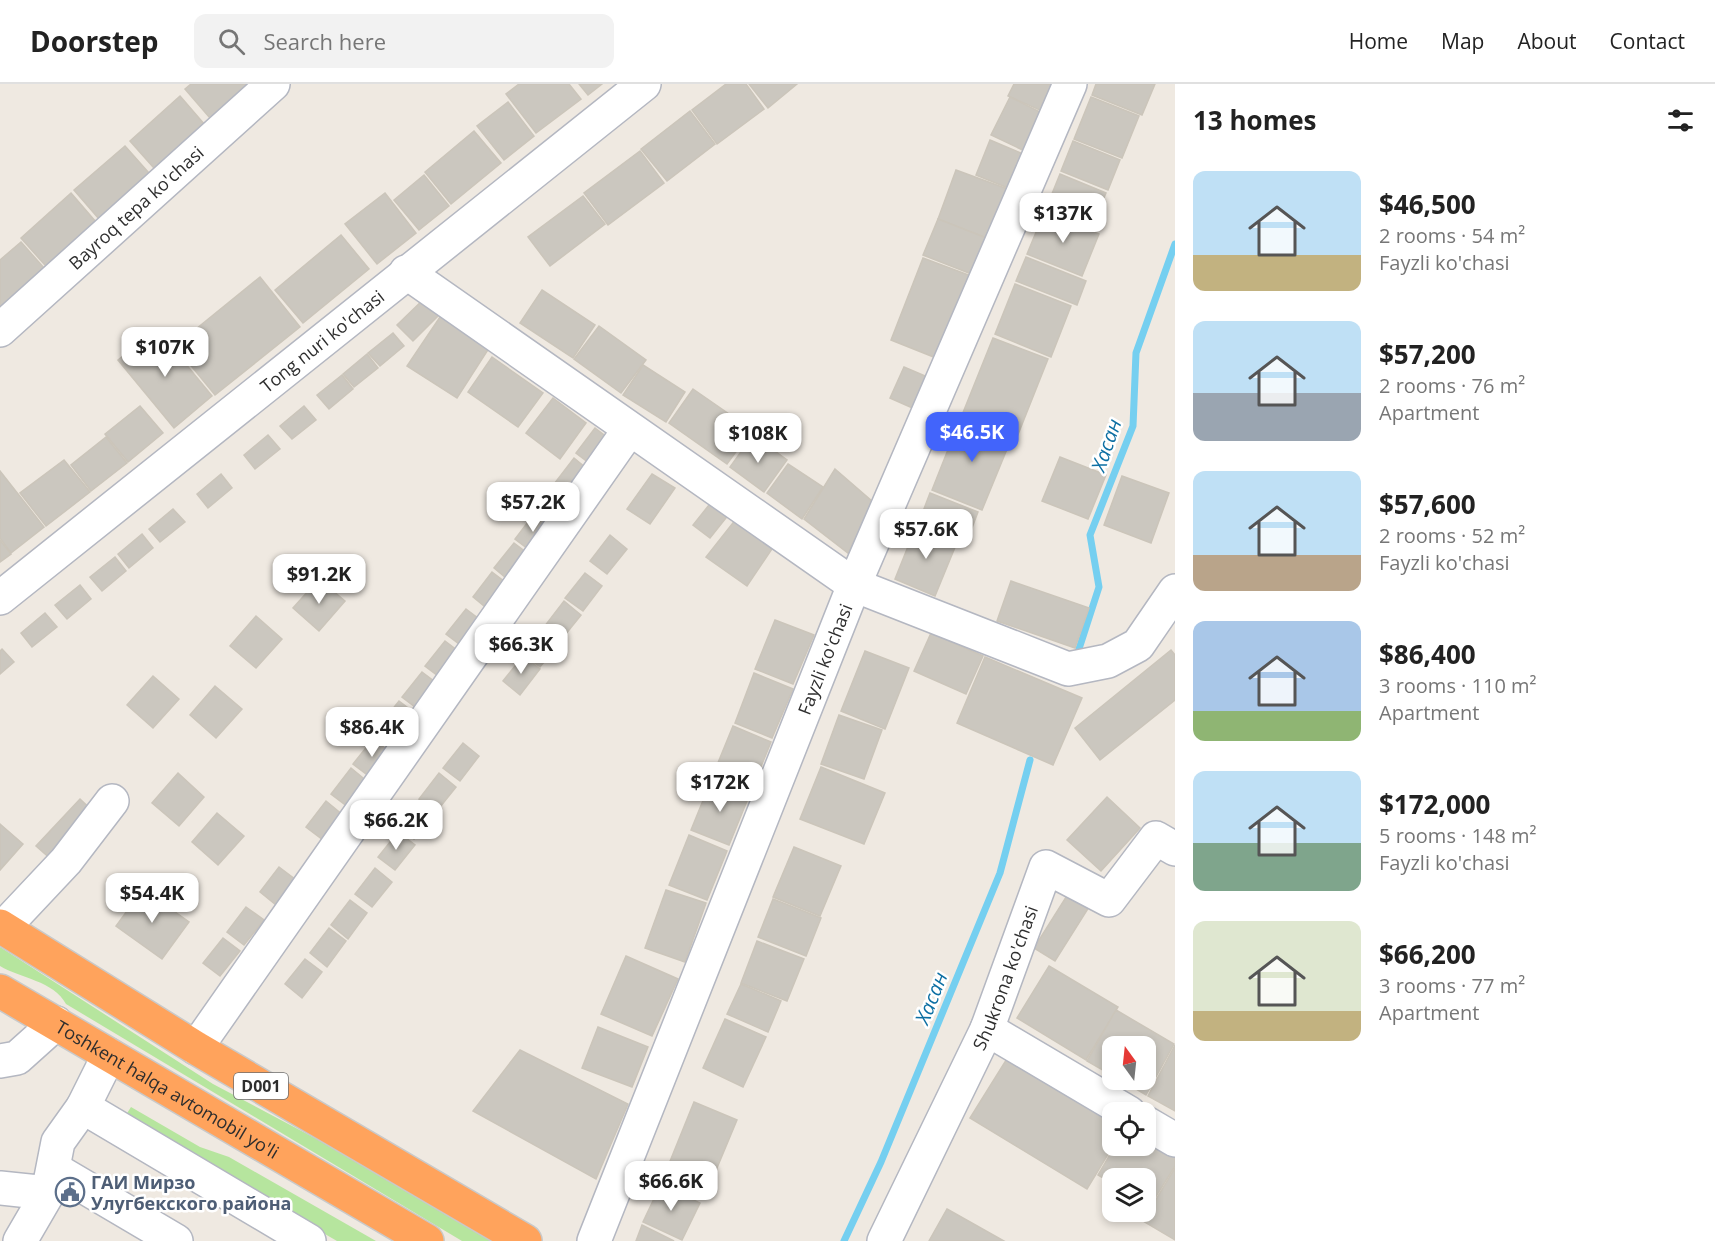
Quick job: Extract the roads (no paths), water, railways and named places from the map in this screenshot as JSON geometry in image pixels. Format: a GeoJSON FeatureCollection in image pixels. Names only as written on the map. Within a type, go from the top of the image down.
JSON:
{"type":"FeatureCollection","features":[{"type":"Feature","properties":{"kind":"highway","name":"D001"},"geometry":{"type":"LineString","coordinates":[[1,927],[196,1048],[525,1241]]}},
{"type":"Feature","properties":{"kind":"highway","name":"Toshkent halqa avtomobil yo'li"},"geometry":{"type":"LineString","coordinates":[[0,991],[428,1241]]}},
{"type":"Feature","properties":{"kind":"street","name":"Bayroq tepa ko'chasi"},"geometry":{"type":"LineString","coordinates":[[0,330],[273,84]]}},
{"type":"Feature","properties":{"kind":"street","name":"Tong nuri ko'chasi"},"geometry":{"type":"LineString","coordinates":[[0,598],[644,84]]}},
{"type":"Feature","properties":{"kind":"street","name":"Fayzli ko'chasi"},"geometry":{"type":"LineString","coordinates":[[594,1241],[854,585],[1070,84]]}},
{"type":"Feature","properties":{"kind":"street"},"geometry":{"type":"LineString","coordinates":[[406,272],[629,430],[854,585],[1068,669],[1108,661],[1138,645],[1175,591]]}},
{"type":"Feature","properties":{"kind":"street"},"geometry":{"type":"LineString","coordinates":[[196,1048],[629,430]]}},
{"type":"Feature","properties":{"kind":"street"},"geometry":{"type":"LineString","coordinates":[[1,927],[66,861],[112,801]]}},
{"type":"Feature","properties":{"kind":"street","name":"Shukrona ko'chasi"},"geometry":{"type":"LineString","coordinates":[[884,1241],[987,1029],[1046,867],[1109,900],[1156,838],[1175,849]]}},
{"type":"Feature","properties":{"kind":"street"},"geometry":{"type":"LineString","coordinates":[[0,1061],[17,1058],[56,1023]]}},
{"type":"Feature","properties":{"kind":"street"},"geometry":{"type":"LineString","coordinates":[[987,1029],[1110,1102]]}},
{"type":"Feature","properties":{"kind":"street"},"geometry":{"type":"LineString","coordinates":[[20,1241],[51,1181],[58,1142],[83,1107],[109,1054]]}},
{"type":"Feature","properties":{"kind":"street"},"geometry":{"type":"LineString","coordinates":[[83,1107],[309,1241]]}},
{"type":"Feature","properties":{"kind":"street"},"geometry":{"type":"LineString","coordinates":[[1156,1129],[1175,1140]]}},
{"type":"Feature","properties":{"kind":"street"},"geometry":{"type":"LineString","coordinates":[[0,1188],[51,1181],[176,1241]]}},
{"type":"Feature","properties":{"kind":"waterway","name":"Хасан"},"geometry":{"type":"LineString","coordinates":[[1077,655],[1099,587],[1090,535],[1133,426],[1136,353],[1175,244]]}},
{"type":"Feature","properties":{"kind":"waterway","name":"Хасан"},"geometry":{"type":"LineString","coordinates":[[844,1241],[881,1162],[1000,873],[1030,760]]}},
{"type":"Feature","properties":{"kind":"place","name":"ГАИ Мирзо Улугбекского района"},"geometry":{"type":"Point","coordinates":[70,1192]}}]}
